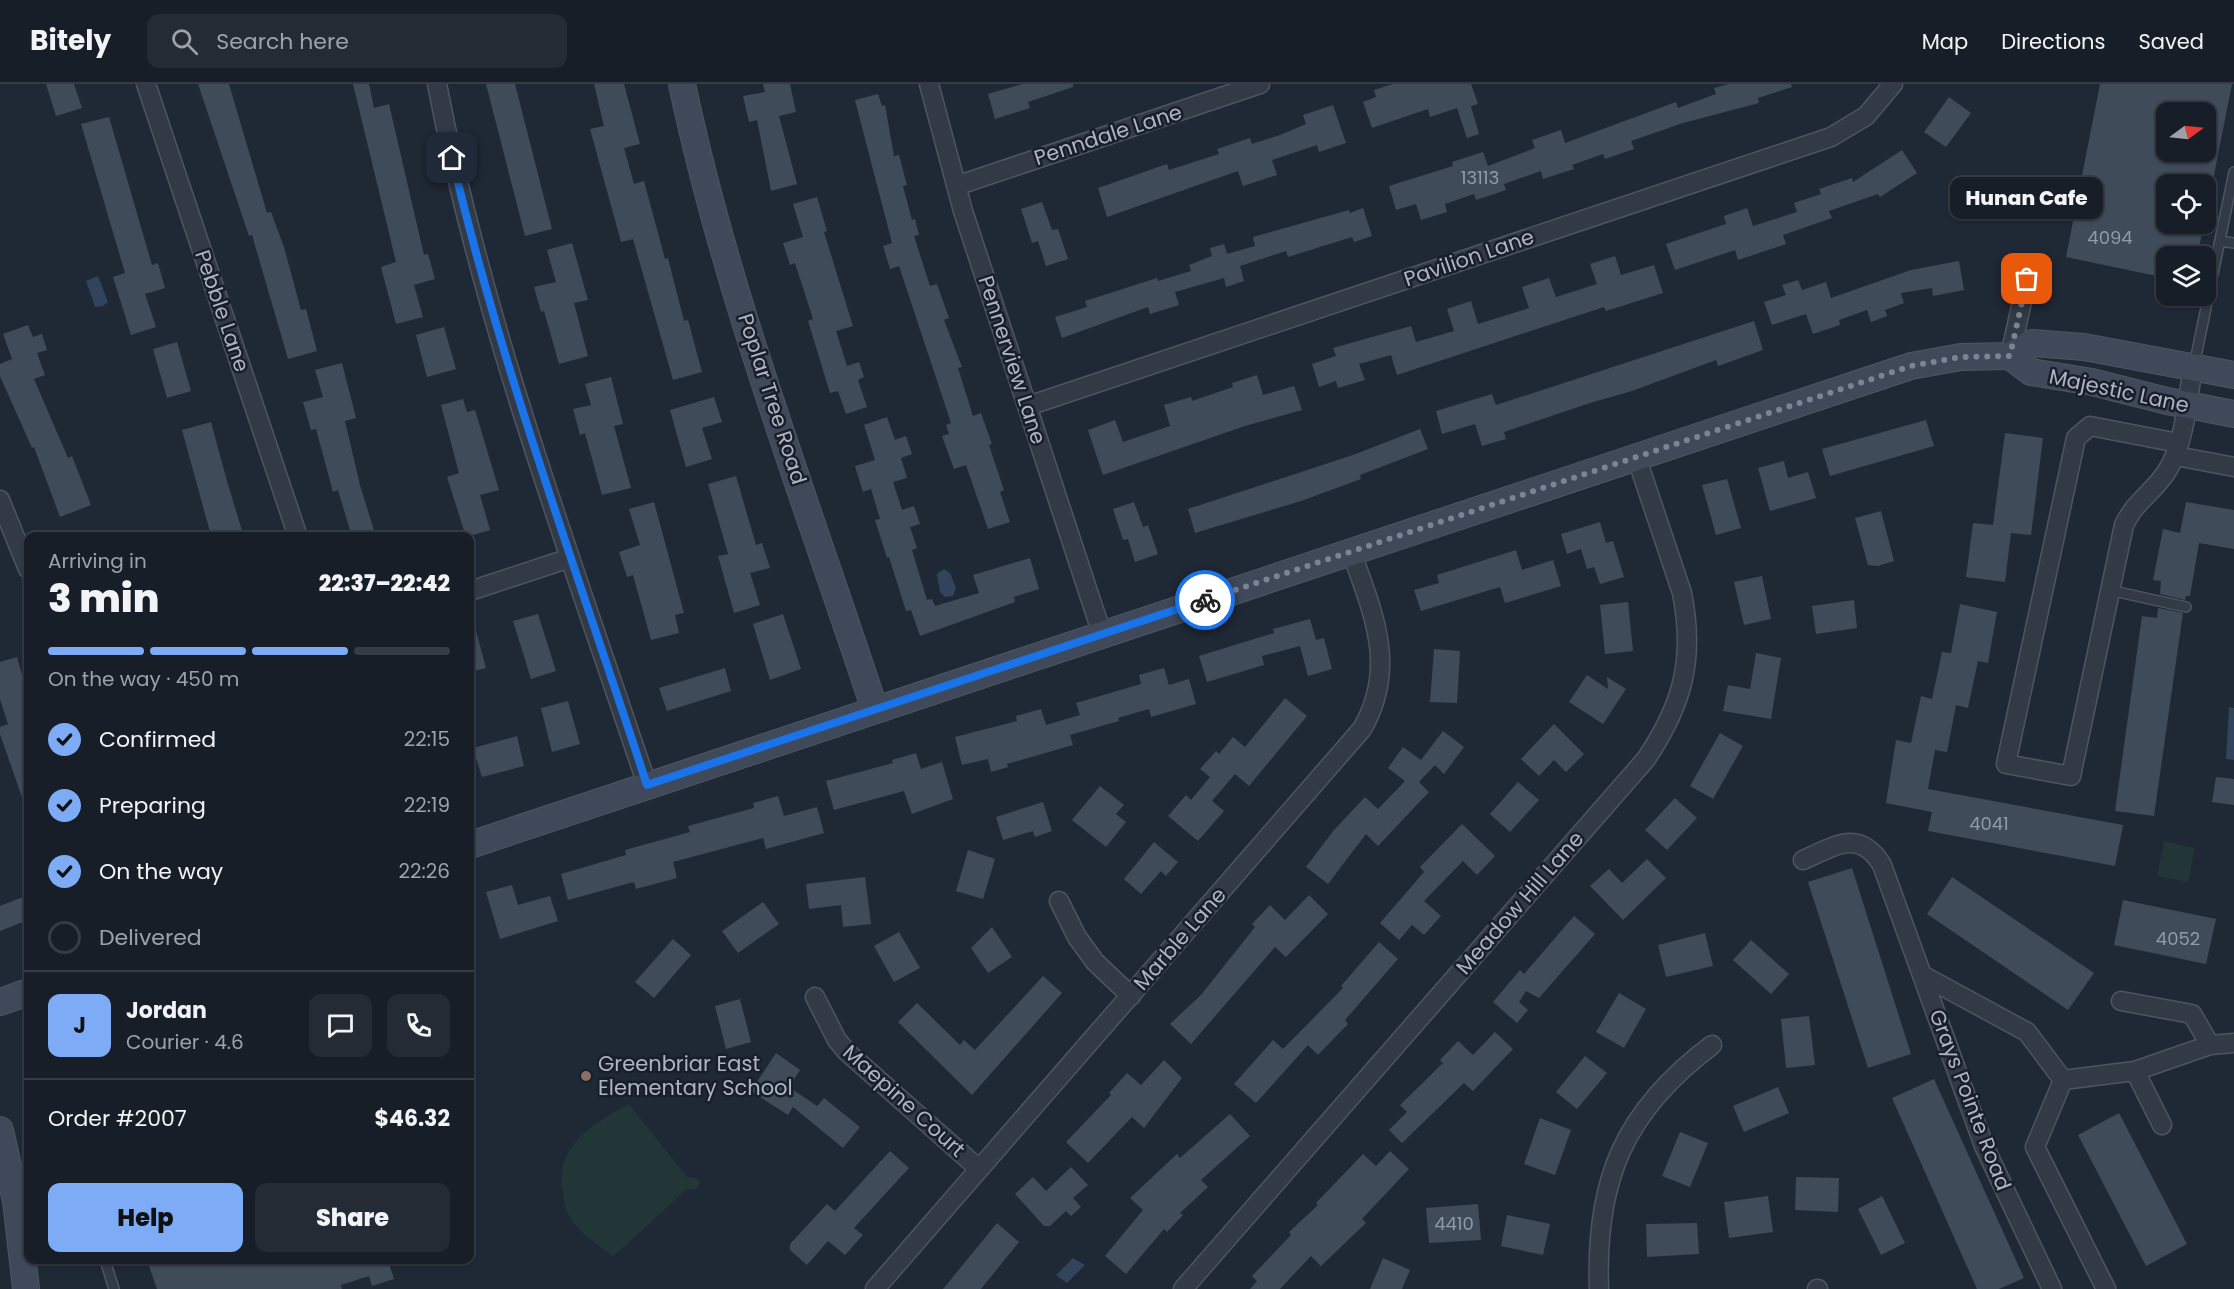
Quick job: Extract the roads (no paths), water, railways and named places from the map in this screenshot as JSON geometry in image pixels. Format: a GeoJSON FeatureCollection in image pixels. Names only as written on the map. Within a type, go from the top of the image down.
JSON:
{"type":"FeatureCollection","features":[{"type":"Feature","properties":{"kind":"street","name":"Pebble Lane"},"geometry":{"type":"LineString","coordinates":[[146,84],[296,532]]}},
{"type":"Feature","properties":{"kind":"street"},"geometry":{"type":"LineString","coordinates":[[437,84],[481,273],[570,558],[647,785]]}},
{"type":"Feature","properties":{"kind":"street","name":"Poplar Tree Road"},"geometry":{"type":"LineString","coordinates":[[682,84],[710,199],[754,347],[875,710]]}},
{"type":"Feature","properties":{"kind":"street","name":"Pennerview Lane"},"geometry":{"type":"LineString","coordinates":[[929,84],[956,186],[1102,634]]}},
{"type":"Feature","properties":{"kind":"street","name":"Penndale Lane"},"geometry":{"type":"LineString","coordinates":[[956,186],[1260,84]]}},
{"type":"Feature","properties":{"kind":"street","name":"Pavilion Lane"},"geometry":{"type":"LineString","coordinates":[[1028,406],[1831,137],[1866,116],[1893,84]]}},
{"type":"Feature","properties":{"kind":"street"},"geometry":{"type":"LineString","coordinates":[[2010,356],[2027,279]]}},
{"type":"Feature","properties":{"kind":"street","name":"Majestic Lane"},"geometry":{"type":"LineString","coordinates":[[474,844],[1911,366],[1961,357],[2010,356],[2032,343],[2084,347],[2234,375]]}},
{"type":"Feature","properties":{"kind":"street","name":"Majestic Lane"},"geometry":{"type":"LineString","coordinates":[[2010,356],[2031,372],[2092,382],[2234,414]]}},
{"type":"Feature","properties":{"kind":"street"},"geometry":{"type":"LineString","coordinates":[[2193,368],[2177,449],[2159,484],[2133,507],[2124,525],[2071,776],[2006,764],[2076,438],[2090,426],[2177,449],[2234,467]]}},
{"type":"Feature","properties":{"kind":"street","name":"Meadow Hill Lane"},"geometry":{"type":"LineString","coordinates":[[1183,1289],[1646,759],[1667,728],[1684,681],[1687,656],[1686,616],[1682,593],[1636,456]]}},
{"type":"Feature","properties":{"kind":"street"},"geometry":{"type":"LineString","coordinates":[[0,500],[24,559]]}},
{"type":"Feature","properties":{"kind":"street","name":"Marble Lane"},"geometry":{"type":"LineString","coordinates":[[875,1289],[1354,738],[1369,717],[1380,680],[1380,640],[1351,551]]}},
{"type":"Feature","properties":{"kind":"street"},"geometry":{"type":"LineString","coordinates":[[474,590],[570,558]]}},
{"type":"Feature","properties":{"kind":"street","name":"Grays Pointe Road"},"geometry":{"type":"LineString","coordinates":[[1803,860],[1844,842],[1859,843],[1873,850],[1882,865],[1984,1146],[2052,1289]]}},
{"type":"Feature","properties":{"kind":"street"},"geometry":{"type":"LineString","coordinates":[[1059,901],[1077,937],[1095,962],[1131,996]]}},
{"type":"Feature","properties":{"kind":"street","name":"Grays Pointe Road"},"geometry":{"type":"LineString","coordinates":[[1922,975],[2027,1032],[2063,1080]]}},
{"type":"Feature","properties":{"kind":"street"},"geometry":{"type":"LineString","coordinates":[[0,1002],[24,993]]}},
{"type":"Feature","properties":{"kind":"street","name":"Maepine Court"},"geometry":{"type":"LineString","coordinates":[[815,998],[837,1040],[847,1052],[979,1169]]}},
{"type":"Feature","properties":{"kind":"street"},"geometry":{"type":"LineString","coordinates":[[2121,1001],[2192,1014],[2210,1045]]}},
{"type":"Feature","properties":{"kind":"street"},"geometry":{"type":"LineString","coordinates":[[2106,1289],[2035,1147],[2063,1080],[2135,1071],[2210,1045],[2234,1043]]}},
{"type":"Feature","properties":{"kind":"street"},"geometry":{"type":"LineString","coordinates":[[1599,1289],[1597,1246],[1600,1214],[1614,1168],[1627,1138],[1645,1110],[1666,1085],[1712,1045]]}},
{"type":"Feature","properties":{"kind":"street"},"geometry":{"type":"LineString","coordinates":[[2135,1071],[2162,1125]]}},
{"type":"Feature","properties":{"kind":"street"},"geometry":{"type":"LineString","coordinates":[[0,1130],[6,1146],[24,1228]]}},
{"type":"Feature","properties":{"kind":"street"},"geometry":{"type":"LineString","coordinates":[[25,1264],[26,1289]]}},
{"type":"Feature","properties":{"kind":"lane"},"geometry":{"type":"LineString","coordinates":[[2193,368],[2234,172]]}},
{"type":"Feature","properties":{"kind":"lane"},"geometry":{"type":"LineString","coordinates":[[2220,240],[2234,243]]}},
{"type":"Feature","properties":{"kind":"lane"},"geometry":{"type":"LineString","coordinates":[[2109,590],[2186,607]]}},
{"type":"Feature","properties":{"kind":"lane"},"geometry":{"type":"LineString","coordinates":[[106,1264],[114,1289]]}},
{"type":"Feature","properties":{"kind":"water"},"geometry":{"type":"Polygon","coordinates":[[[98,276],[108,302],[103,306],[95,307],[86,281],[98,276]]]}},
{"type":"Feature","properties":{"kind":"water"},"geometry":{"type":"Polygon","coordinates":[[[944,569],[950,573],[956,588],[953,596],[945,597],[940,592],[937,574],[944,569]]]}},
{"type":"Feature","properties":{"kind":"water"},"geometry":{"type":"Polygon","coordinates":[[[2229,707],[2234,708],[2234,760],[2226,759],[2229,707]]]}},
{"type":"Feature","properties":{"kind":"water"},"geometry":{"type":"Polygon","coordinates":[[[1073,1258],[1085,1265],[1067,1283],[1056,1275],[1073,1258]]]}},
{"type":"Feature","properties":{"kind":"place","name":"Hunan Cafe"},"geometry":{"type":"Point","coordinates":[2027,279]}},
{"type":"Feature","properties":{"kind":"place","name":"Greenbriar East Elementary School"},"geometry":{"type":"Point","coordinates":[586,1076]}}]}
